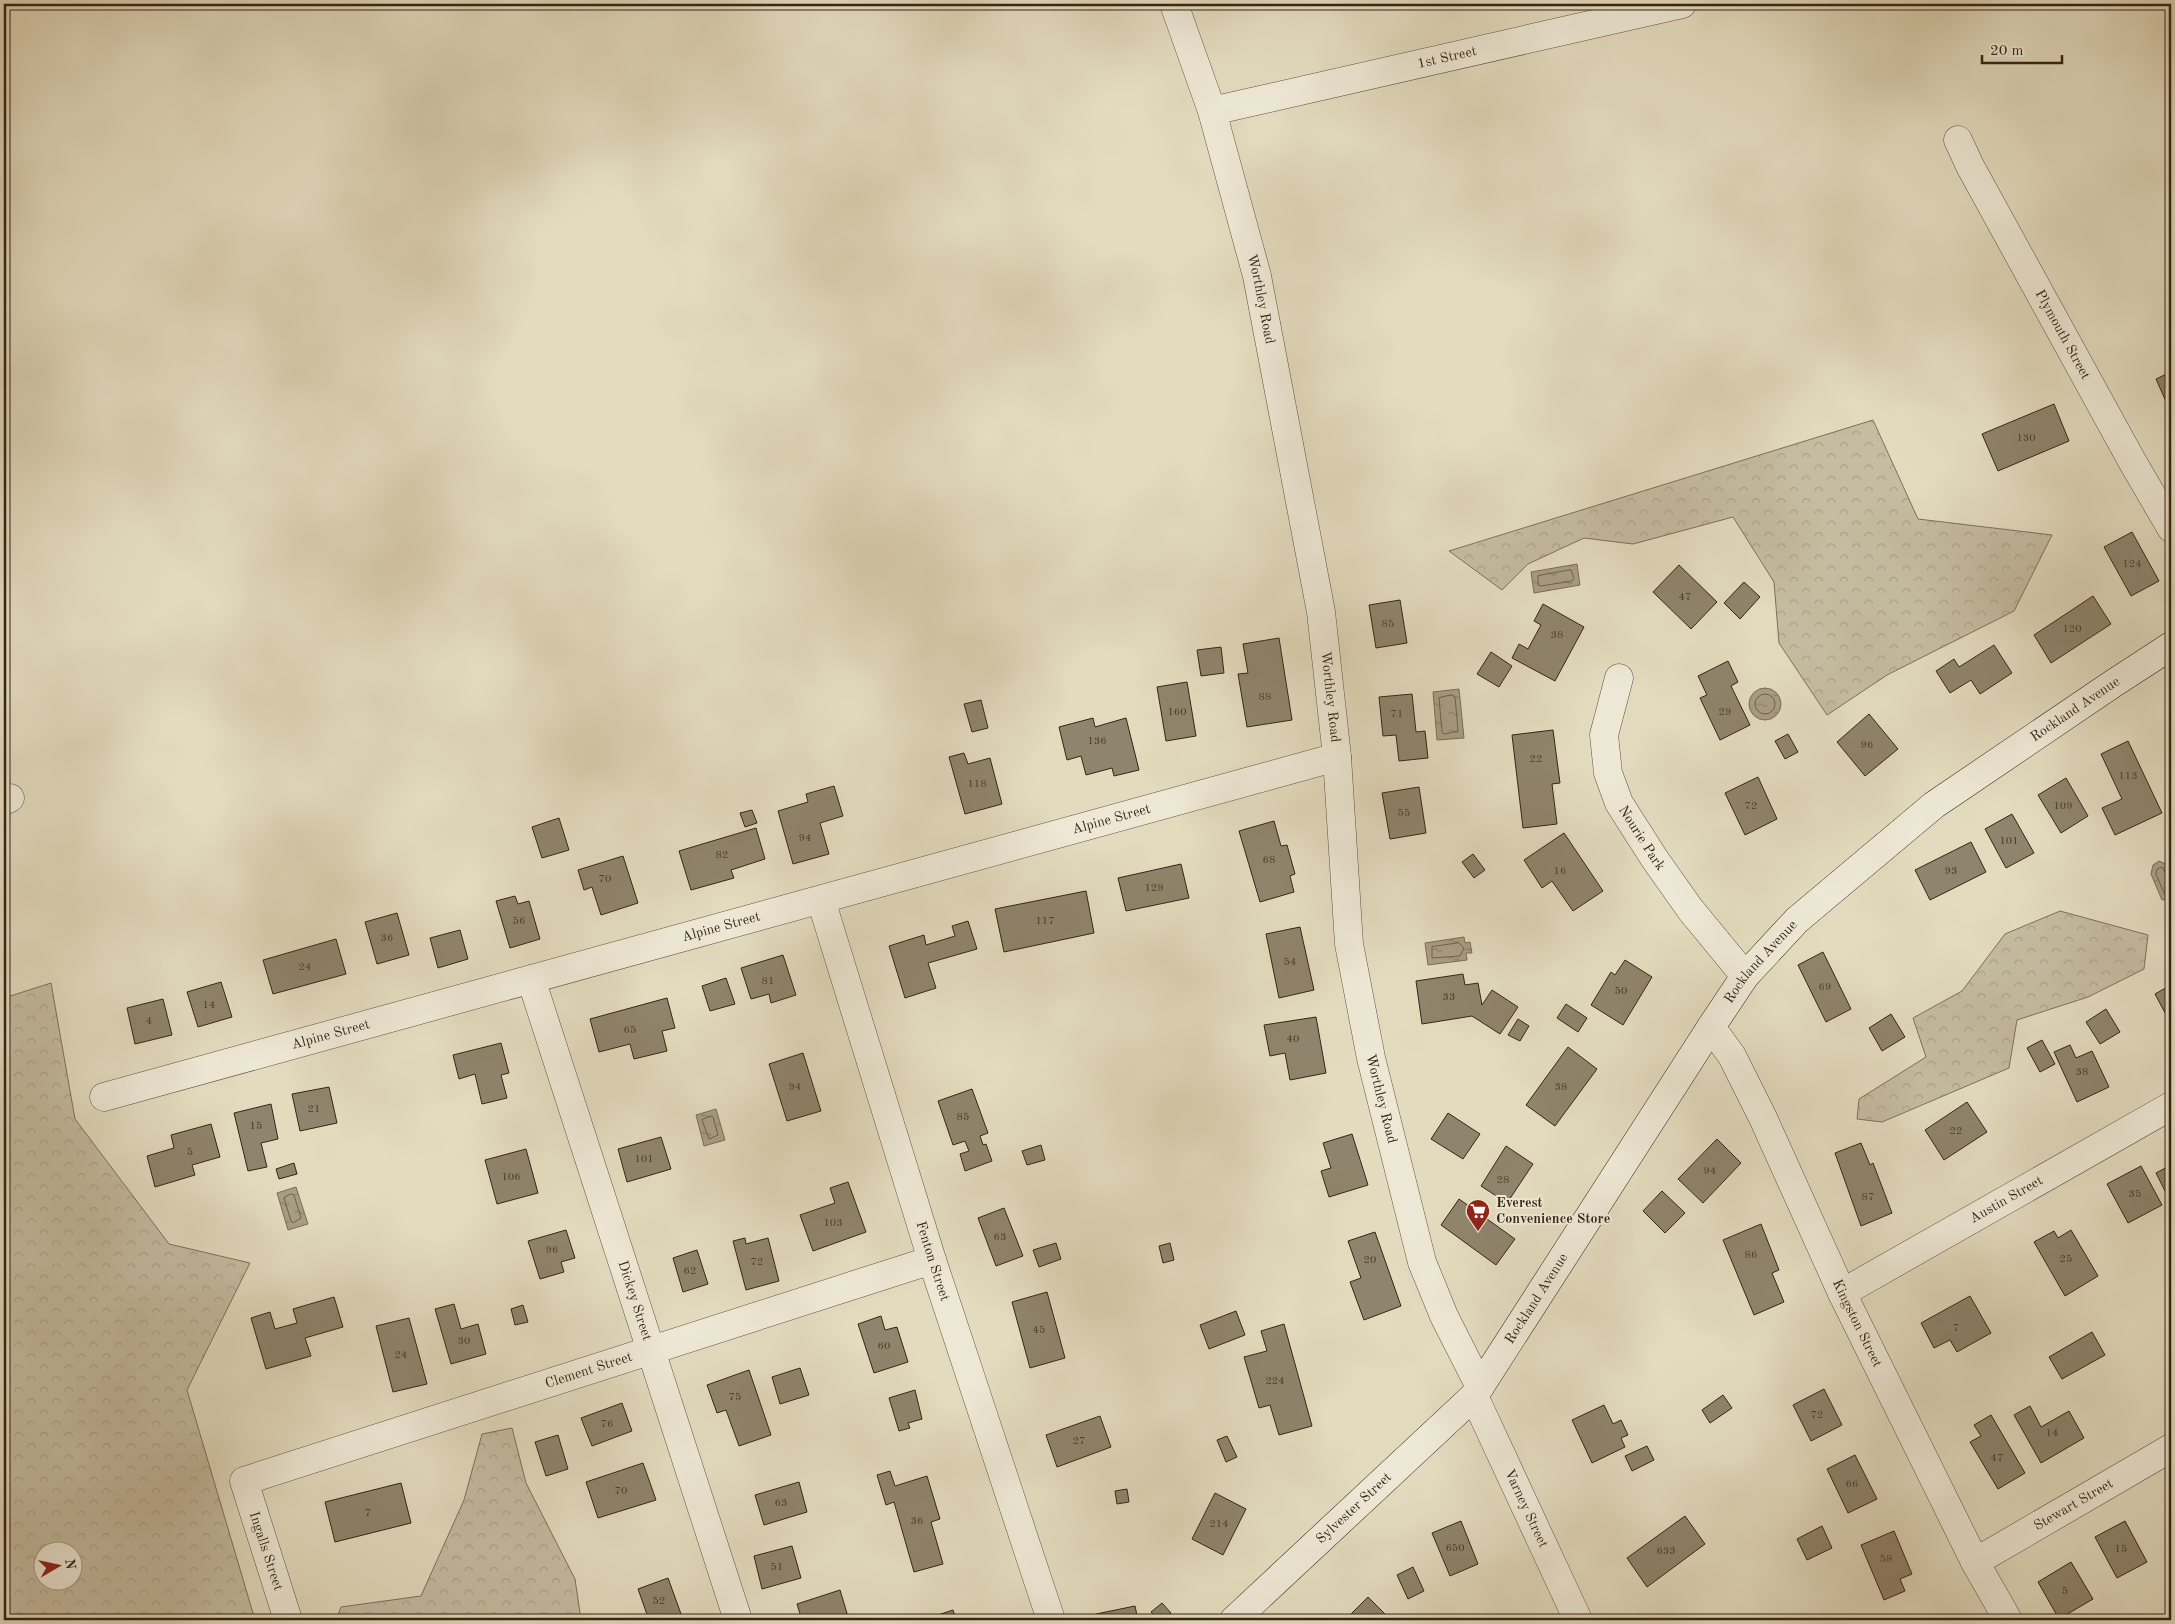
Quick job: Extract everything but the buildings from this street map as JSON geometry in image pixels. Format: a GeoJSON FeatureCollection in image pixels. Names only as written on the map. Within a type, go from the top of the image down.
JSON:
{"type":"FeatureCollection","features":[{"type":"Feature","properties":{"kind":"street","name":"Worthley Road"},"geometry":{"type":"LineString","coordinates":[[1174,4],[1212,110],[1259,286],[1321,612],[1337,757],[1350,944],[1371,1058],[1422,1262],[1477,1392]]}},
{"type":"Feature","properties":{"kind":"street","name":"1st Street"},"geometry":{"type":"LineString","coordinates":[[1212,110],[1682,4]]}},
{"type":"Feature","properties":{"kind":"street","name":"Plymouth Street"},"geometry":{"type":"LineString","coordinates":[[1958,140],[1970,166],[2113,427],[2171,528]]}},
{"type":"Feature","properties":{"kind":"street","name":"Rockland Avenue"},"geometry":{"type":"LineString","coordinates":[[1477,1392],[1745,976],[1797,920],[1934,805],[2171,646]]}},
{"type":"Feature","properties":{"kind":"street","name":"Nourie Park"},"geometry":{"type":"LineString","coordinates":[[1619,678],[1604,735],[1608,773],[1618,803],[1685,902],[1745,976]]}},
{"type":"Feature","properties":{"kind":"street","name":"Alpine Street"},"geometry":{"type":"LineString","coordinates":[[104,1097],[1337,757]]}},
{"type":"Feature","properties":{"kind":"street","name":"Fenton Street"},"geometry":{"type":"LineString","coordinates":[[821,900],[932,1260],[1051,1620]]}},
{"type":"Feature","properties":{"kind":"street","name":"Dickey Street"},"geometry":{"type":"LineString","coordinates":[[531,979],[738,1620]]}},
{"type":"Feature","properties":{"kind":"street","name":"Kingston Street"},"geometry":{"type":"LineString","coordinates":[[1711,1027],[1732,1056],[1759,1109],[1842,1293],[1975,1562],[2008,1620]]}},
{"type":"Feature","properties":{"kind":"street","name":"Austin Street"},"geometry":{"type":"LineString","coordinates":[[1842,1293],[2171,1106]]}},
{"type":"Feature","properties":{"kind":"street","name":"Clement Street"},"geometry":{"type":"LineString","coordinates":[[244,1481],[932,1260]]}},
{"type":"Feature","properties":{"kind":"street","name":"Sylvester Street"},"geometry":{"type":"LineString","coordinates":[[1234,1620],[1477,1392]]}},
{"type":"Feature","properties":{"kind":"street","name":"Varney Street"},"geometry":{"type":"LineString","coordinates":[[1477,1392],[1578,1620]]}},
{"type":"Feature","properties":{"kind":"street","name":"Stewart Street"},"geometry":{"type":"LineString","coordinates":[[1975,1562],[2171,1448]]}},
{"type":"Feature","properties":{"kind":"street","name":"Ingalls Street"},"geometry":{"type":"LineString","coordinates":[[244,1481],[288,1620]]}},
{"type":"Feature","properties":{"kind":"green space"},"geometry":{"type":"Polygon","coordinates":[[[1873,420],[1918,519],[2052,535],[2014,611],[1887,675],[1827,715],[1779,643],[1774,582],[1733,517],[1633,544],[1584,538],[1528,564],[1502,590],[1449,551],[1873,420]]]}},
{"type":"Feature","properties":{"kind":"green space"},"geometry":{"type":"Polygon","coordinates":[[[2060,911],[2148,935],[2144,969],[2088,997],[2017,1020],[2009,1068],[1882,1122],[1857,1119],[1859,1099],[1926,1057],[1913,1018],[1962,991],[2005,934],[2060,911]]]}},
{"type":"Feature","properties":{"kind":"green space"},"geometry":{"type":"Polygon","coordinates":[[[51,983],[75,1119],[169,1244],[250,1263],[187,1390],[255,1620],[4,1620],[4,998],[51,983]]]}},
{"type":"Feature","properties":{"kind":"green space"},"geometry":{"type":"Polygon","coordinates":[[[512,1428],[526,1483],[575,1579],[581,1620],[336,1620],[341,1607],[421,1596],[464,1500],[482,1434],[512,1428]]]}},
{"type":"Feature","properties":{"kind":"water"},"geometry":{"type":"Polygon","coordinates":[[[1577,564],[1580,585],[1534,593],[1531,572],[1577,564]]]}},
{"type":"Feature","properties":{"kind":"water"},"geometry":{"type":"Polygon","coordinates":[[[1765,688],[1776,693],[1781,704],[1776,715],[1765,720],[1754,715],[1749,704],[1754,693],[1765,688]]]}},
{"type":"Feature","properties":{"kind":"water"},"geometry":{"type":"Polygon","coordinates":[[[1459,689],[1464,738],[1437,740],[1433,692],[1459,689]]]}},
{"type":"Feature","properties":{"kind":"water"},"geometry":{"type":"Polygon","coordinates":[[[2159,861],[2166,864],[2171,875],[2170,899],[2162,900],[2151,874],[2153,865],[2159,861]]]}},
{"type":"Feature","properties":{"kind":"water"},"geometry":{"type":"Polygon","coordinates":[[[1464,937],[1465,943],[1470,942],[1472,953],[1466,953],[1467,960],[1428,965],[1425,943],[1464,937]]]}},
{"type":"Feature","properties":{"kind":"water"},"geometry":{"type":"Polygon","coordinates":[[[716,1109],[725,1140],[704,1146],[696,1115],[716,1109]]]}},
{"type":"Feature","properties":{"kind":"water"},"geometry":{"type":"Polygon","coordinates":[[[296,1187],[308,1224],[288,1230],[277,1193],[296,1187]]]}},
{"type":"Feature","properties":{"kind":"place","name":"Everest Convenience Store"},"geometry":{"type":"Point","coordinates":[1478,1232]}}]}
